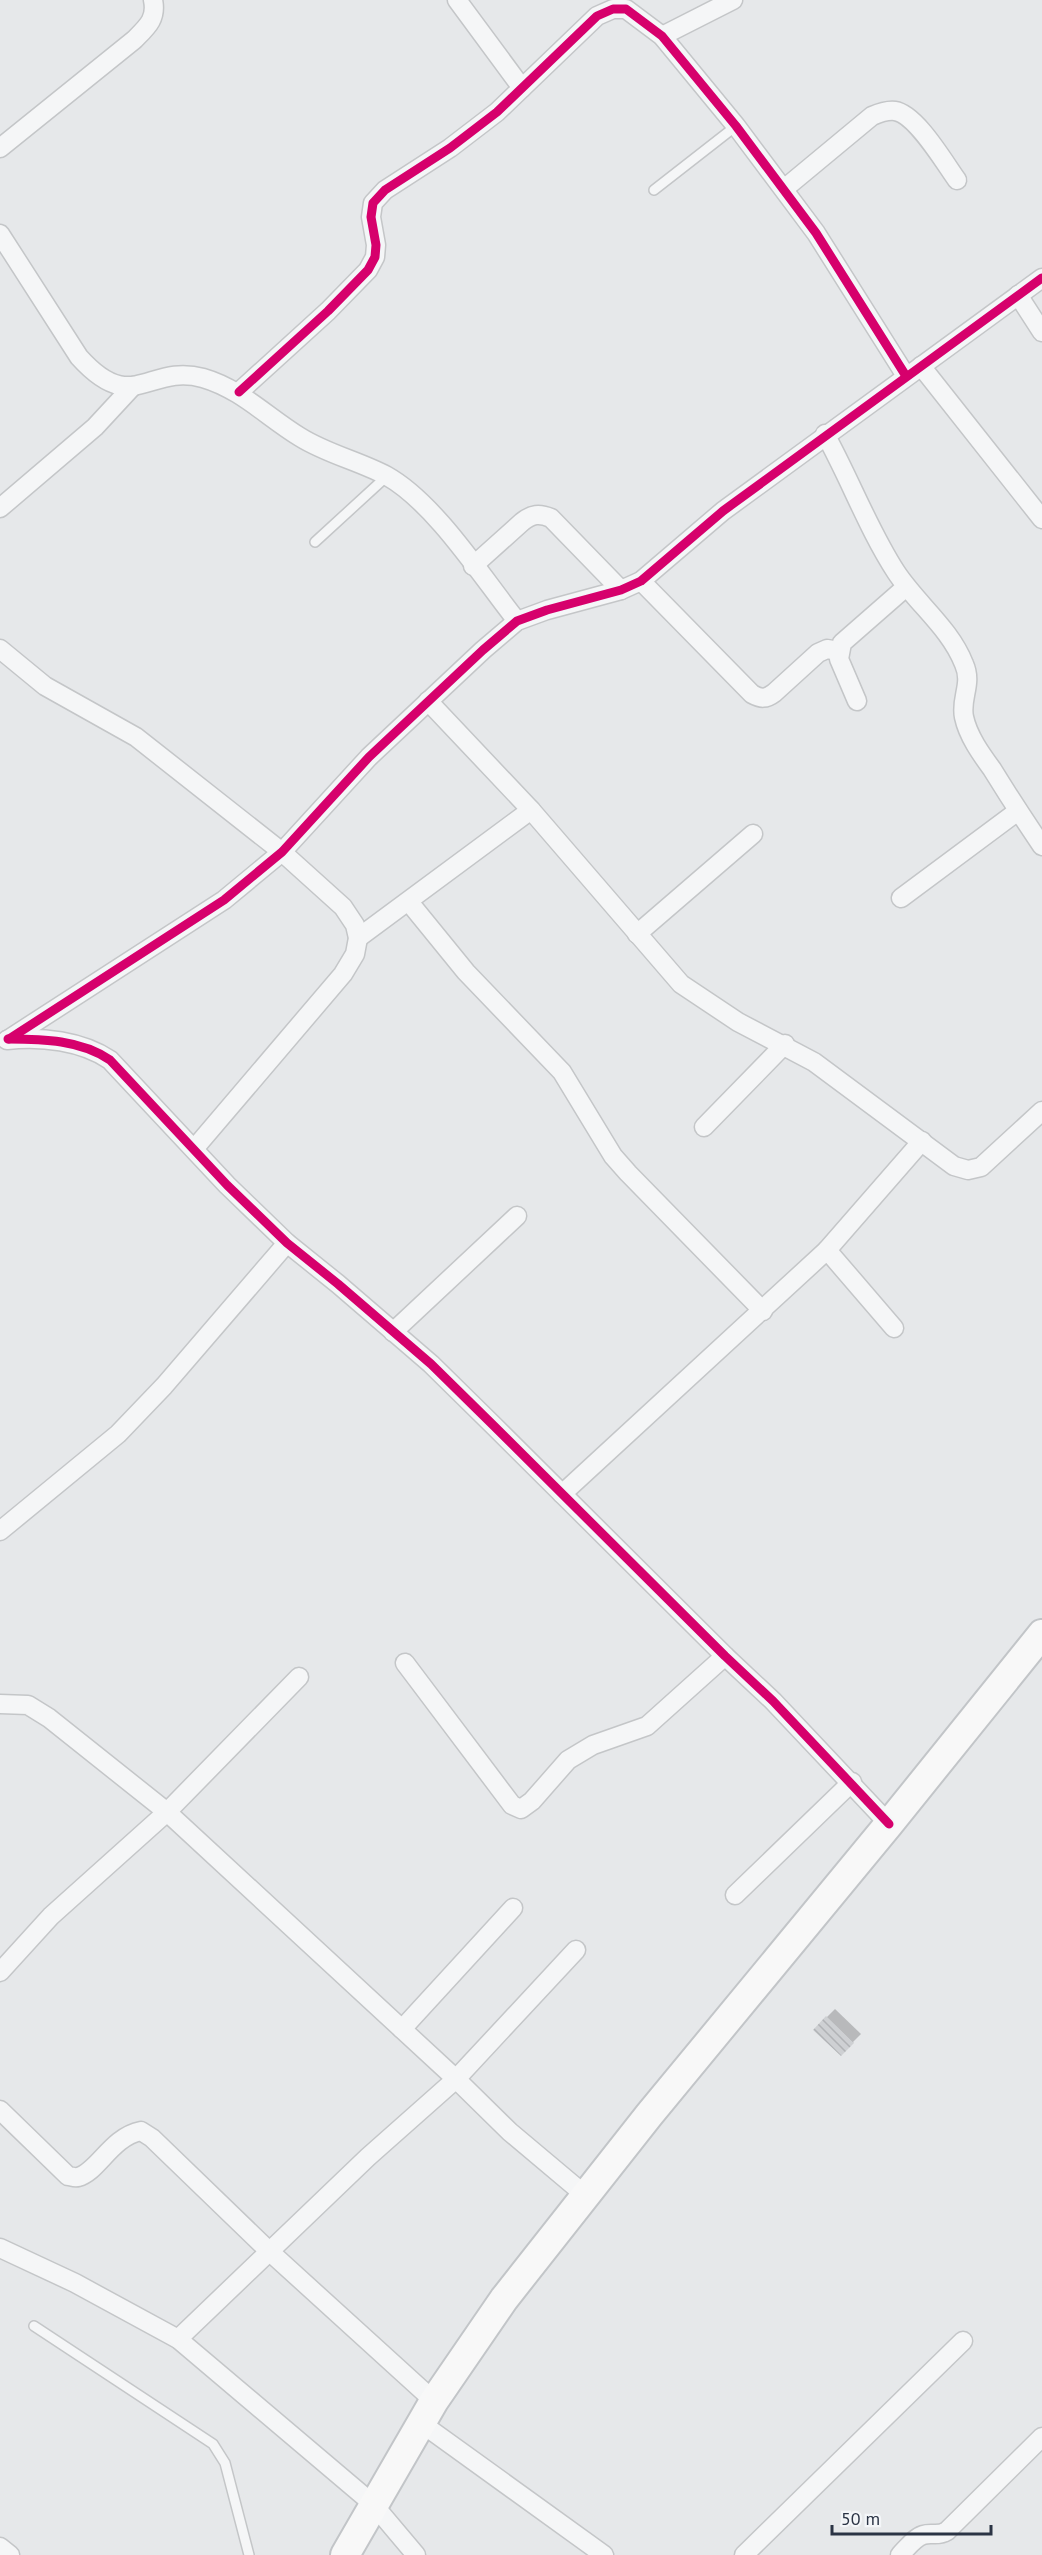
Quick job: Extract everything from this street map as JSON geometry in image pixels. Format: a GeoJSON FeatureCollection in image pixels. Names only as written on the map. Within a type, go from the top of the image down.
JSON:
{"type":"FeatureCollection","features":[{"type":"Feature","properties":{"kind":"main road"},"geometry":{"type":"LineString","coordinates":[[345,2555],[427,2412],[504,2299],[585,2195],[890,1824],[1042,1634]]}},
{"type":"Feature","properties":{"kind":"street"},"geometry":{"type":"LineString","coordinates":[[0,148],[134,40],[155,15],[153,0]]}},
{"type":"Feature","properties":{"kind":"street"},"geometry":{"type":"LineString","coordinates":[[457,0],[522,88]]}},
{"type":"Feature","properties":{"kind":"street"},"geometry":{"type":"LineString","coordinates":[[662,36],[733,0]]}},
{"type":"Feature","properties":{"kind":"street"},"geometry":{"type":"LineString","coordinates":[[239,393],[328,311],[368,270],[375,257],[376,245],[371,217],[373,202],[385,190],[450,148],[497,112],[597,16],[613,9],[626,9],[662,36],[736,126],[816,233],[914,371],[1042,519]]}},
{"type":"Feature","properties":{"kind":"street"},"geometry":{"type":"LineString","coordinates":[[784,189],[872,116],[889,111],[896,111],[915,123],[957,180]]}},
{"type":"Feature","properties":{"kind":"street"},"geometry":{"type":"LineString","coordinates":[[0,234],[79,357],[93,372],[117,386],[133,386],[186,375],[204,379],[239,393],[307,442],[387,476],[406,489],[426,508],[451,536],[517,621]]}},
{"type":"Feature","properties":{"kind":"street"},"geometry":{"type":"LineString","coordinates":[[4,1041],[224,900],[282,852],[369,758],[517,621],[547,610],[621,590],[640,581],[723,511],[825,434],[1042,278]]}},
{"type":"Feature","properties":{"kind":"street"},"geometry":{"type":"LineString","coordinates":[[1018,295],[1042,332]]}},
{"type":"Feature","properties":{"kind":"street"},"geometry":{"type":"LineString","coordinates":[[0,508],[95,427],[133,386]]}},
{"type":"Feature","properties":{"kind":"street"},"geometry":{"type":"LineString","coordinates":[[825,434],[846,471],[880,544],[906,586],[938,623],[965,665],[969,681],[963,715],[967,728],[1042,846]]}},
{"type":"Feature","properties":{"kind":"street"},"geometry":{"type":"LineString","coordinates":[[473,566],[530,516],[543,514],[551,518],[621,590]]}},
{"type":"Feature","properties":{"kind":"street"},"geometry":{"type":"LineString","coordinates":[[640,581],[752,694],[760,698],[767,698],[774,693],[818,653],[827,650],[839,651]]}},
{"type":"Feature","properties":{"kind":"street"},"geometry":{"type":"LineString","coordinates":[[857,701],[839,659],[839,651],[847,636],[906,586]]}},
{"type":"Feature","properties":{"kind":"street"},"geometry":{"type":"LineString","coordinates":[[0,649],[45,686],[136,737],[282,852],[343,907],[355,925],[358,938],[355,954],[343,974],[194,1149]]}},
{"type":"Feature","properties":{"kind":"street"},"geometry":{"type":"LineString","coordinates":[[428,701],[531,810],[666,969],[689,990],[738,1022],[785,1044],[814,1062],[954,1166],[968,1170],[981,1167],[1042,1111]]}},
{"type":"Feature","properties":{"kind":"street"},"geometry":{"type":"LineString","coordinates":[[358,938],[531,810]]}},
{"type":"Feature","properties":{"kind":"street"},"geometry":{"type":"LineString","coordinates":[[901,898],[1018,811]]}},
{"type":"Feature","properties":{"kind":"street"},"geometry":{"type":"LineString","coordinates":[[637,934],[753,834]]}},
{"type":"Feature","properties":{"kind":"street"},"geometry":{"type":"LineString","coordinates":[[409,902],[466,972],[562,1072],[620,1165],[763,1311]]}},
{"type":"Feature","properties":{"kind":"street"},"geometry":{"type":"LineString","coordinates":[[4,1041],[53,1041],[79,1045],[96,1050],[110,1060],[286,1243],[431,1364],[773,1701],[890,1824]]}},
{"type":"Feature","properties":{"kind":"street"},"geometry":{"type":"LineString","coordinates":[[704,1127],[785,1044]]}},
{"type":"Feature","properties":{"kind":"street"},"geometry":{"type":"LineString","coordinates":[[562,1494],[827,1250],[922,1141]]}},
{"type":"Feature","properties":{"kind":"street"},"geometry":{"type":"LineString","coordinates":[[393,1332],[517,1216]]}},
{"type":"Feature","properties":{"kind":"street"},"geometry":{"type":"LineString","coordinates":[[0,1531],[118,1434],[164,1386],[286,1243]]}},
{"type":"Feature","properties":{"kind":"street"},"geometry":{"type":"LineString","coordinates":[[827,1250],[894,1328]]}},
{"type":"Feature","properties":{"kind":"street"},"geometry":{"type":"LineString","coordinates":[[405,1663],[512,1805],[521,1809],[532,1801],[568,1760],[593,1744],[647,1726],[725,1656]]}},
{"type":"Feature","properties":{"kind":"street"},"geometry":{"type":"LineString","coordinates":[[0,1972],[51,1916],[167,1812],[299,1677]]}},
{"type":"Feature","properties":{"kind":"street"},"geometry":{"type":"LineString","coordinates":[[0,1704],[19,1703],[35,1709],[167,1812],[456,2079],[510,2132],[585,2195]]}},
{"type":"Feature","properties":{"kind":"street"},"geometry":{"type":"LineString","coordinates":[[735,1895],[852,1782]]}},
{"type":"Feature","properties":{"kind":"street"},"geometry":{"type":"LineString","coordinates":[[402,2029],[513,1908]]}},
{"type":"Feature","properties":{"kind":"street"},"geometry":{"type":"LineString","coordinates":[[178,2339],[368,2157],[456,2079],[576,1950]]}},
{"type":"Feature","properties":{"kind":"street"},"geometry":{"type":"LineString","coordinates":[[0,2110],[68,2176],[78,2177],[122,2138],[141,2131],[152,2138],[269,2251],[427,2412],[604,2555]]}},
{"type":"Feature","properties":{"kind":"street"},"geometry":{"type":"LineString","coordinates":[[0,2248],[75,2283],[178,2339],[373,2504],[416,2555]]}},
{"type":"Feature","properties":{"kind":"street"},"geometry":{"type":"LineString","coordinates":[[744,2555],[963,2341]]}},
{"type":"Feature","properties":{"kind":"street"},"geometry":{"type":"LineString","coordinates":[[900,2555],[918,2537],[924,2534],[942,2534],[947,2531],[1042,2437]]}},
{"type":"Feature","properties":{"kind":"lane"},"geometry":{"type":"LineString","coordinates":[[654,190],[736,126]]}},
{"type":"Feature","properties":{"kind":"lane"},"geometry":{"type":"LineString","coordinates":[[315,542],[387,476]]}},
{"type":"Feature","properties":{"kind":"lane"},"geometry":{"type":"LineString","coordinates":[[34,2326],[213,2444],[225,2463],[249,2555]]}},
{"type":"Feature","properties":{"kind":"building"},"geometry":{"type":"Polygon","coordinates":[[[826,2016],[854,2043],[841,2056],[813,2030],[826,2016]]]}},
{"type":"Feature","properties":{"kind":"cycle path"},"geometry":{"type":"LineString","coordinates":[[239,392],[328,311],[368,270],[375,257],[376,245],[371,217],[373,203],[385,190],[450,148],[497,112],[597,16],[613,9],[626,9],[662,36],[736,126],[816,233],[906,376]]}},
{"type":"Feature","properties":{"kind":"cycle path"},"geometry":{"type":"LineString","coordinates":[[9,1039],[224,900],[282,852],[369,757],[517,621],[547,610],[621,590],[641,581],[723,511],[1042,278]]}},
{"type":"Feature","properties":{"kind":"cycle path"},"geometry":{"type":"LineString","coordinates":[[8,1039],[61,1042],[87,1048],[110,1060],[227,1185],[287,1243],[431,1364],[773,1701],[889,1824]]}}]}
